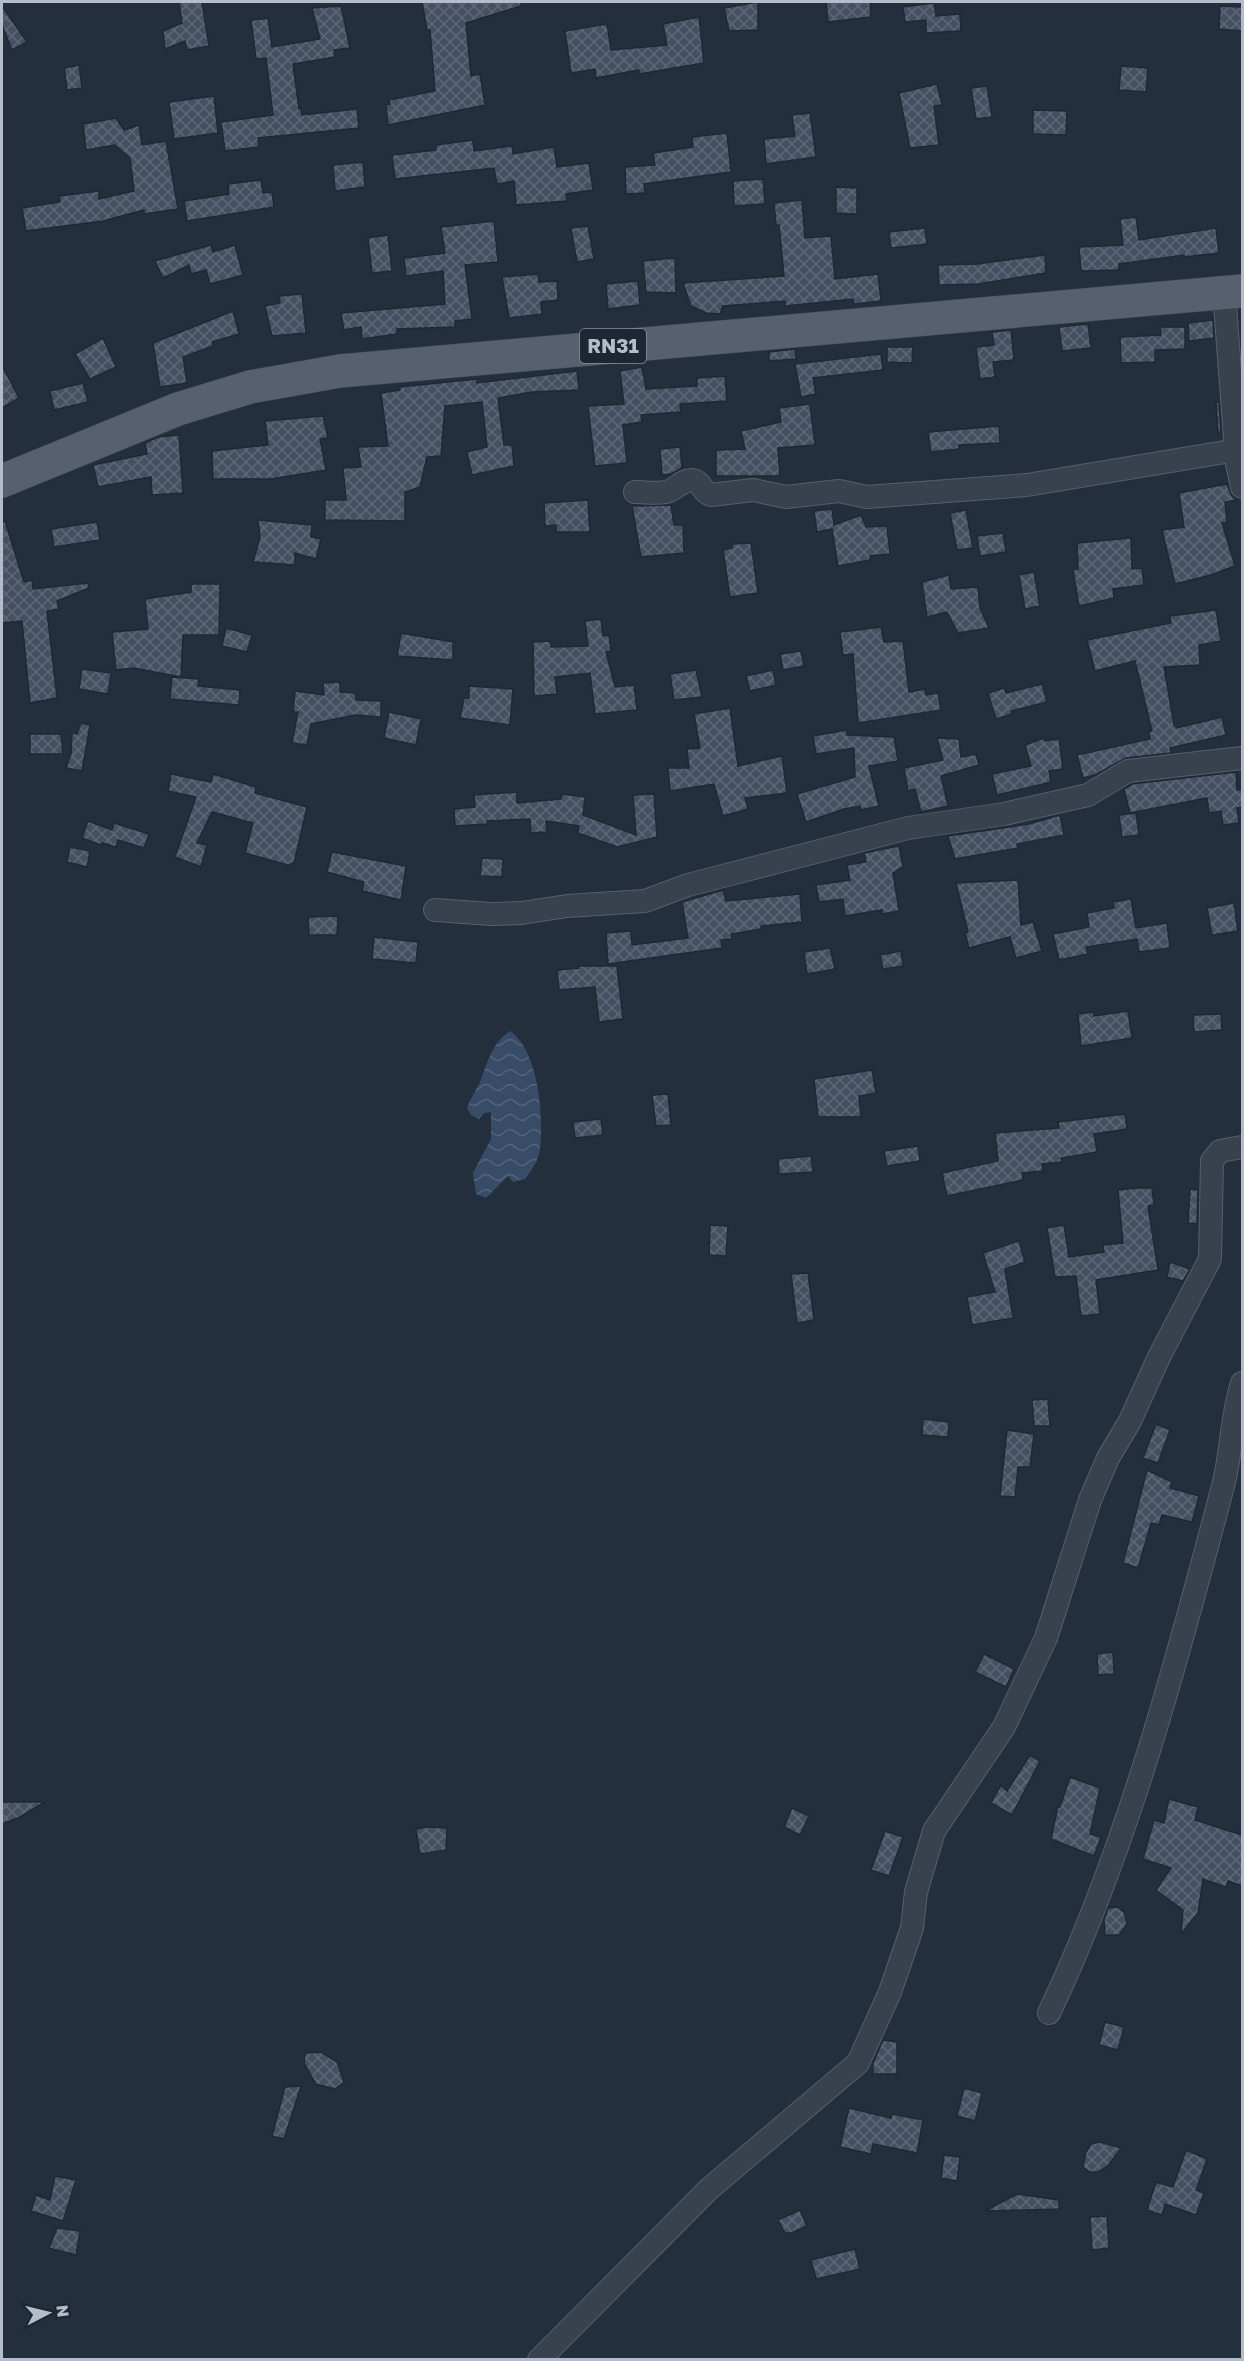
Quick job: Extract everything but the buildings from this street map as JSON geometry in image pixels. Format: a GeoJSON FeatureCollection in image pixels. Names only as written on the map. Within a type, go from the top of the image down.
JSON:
{"type":"FeatureCollection","features":[{"type":"Feature","properties":{"kind":"main road","name":"RN31"},"geometry":{"type":"LineString","coordinates":[[2,481],[178,409],[250,387],[340,371],[1233,291]]}},
{"type":"Feature","properties":{"kind":"street"},"geometry":{"type":"LineString","coordinates":[[1233,291],[1237,450],[1242,487]]}},
{"type":"Feature","properties":{"kind":"street"},"geometry":{"type":"LineString","coordinates":[[635,492],[665,492],[683,482],[693,480],[698,482],[705,493],[711,495],[753,490],[786,497],[839,491],[867,497],[949,492],[1102,474],[1237,450]]}},
{"type":"Feature","properties":{"kind":"street"},"geometry":{"type":"LineString","coordinates":[[435,910],[512,914],[567,906],[645,901],[688,885],[908,828],[1004,814],[1088,795],[1128,771],[1242,758]]}},
{"type":"Feature","properties":{"kind":"street"},"geometry":{"type":"LineString","coordinates":[[539,2360],[709,2188],[858,2063],[890,1992],[912,1928],[916,1892],[930,1842],[1004,1727],[1046,1638],[1090,1500],[1108,1458],[1130,1421],[1159,1357],[1210,1260],[1212,1161],[1220,1151],[1242,1147]]}},
{"type":"Feature","properties":{"kind":"street"},"geometry":{"type":"LineString","coordinates":[[1049,2013],[1077,1955],[1105,1885],[1132,1800],[1224,1483],[1234,1408],[1242,1383]]}},
{"type":"Feature","properties":{"kind":"water"},"geometry":{"type":"Polygon","coordinates":[[[510,1031],[520,1040],[534,1070],[540,1106],[539,1154],[525,1179],[513,1182],[508,1176],[486,1198],[476,1194],[473,1173],[491,1139],[491,1112],[484,1113],[479,1119],[471,1115],[467,1108],[494,1048],[510,1031]]]}}]}
